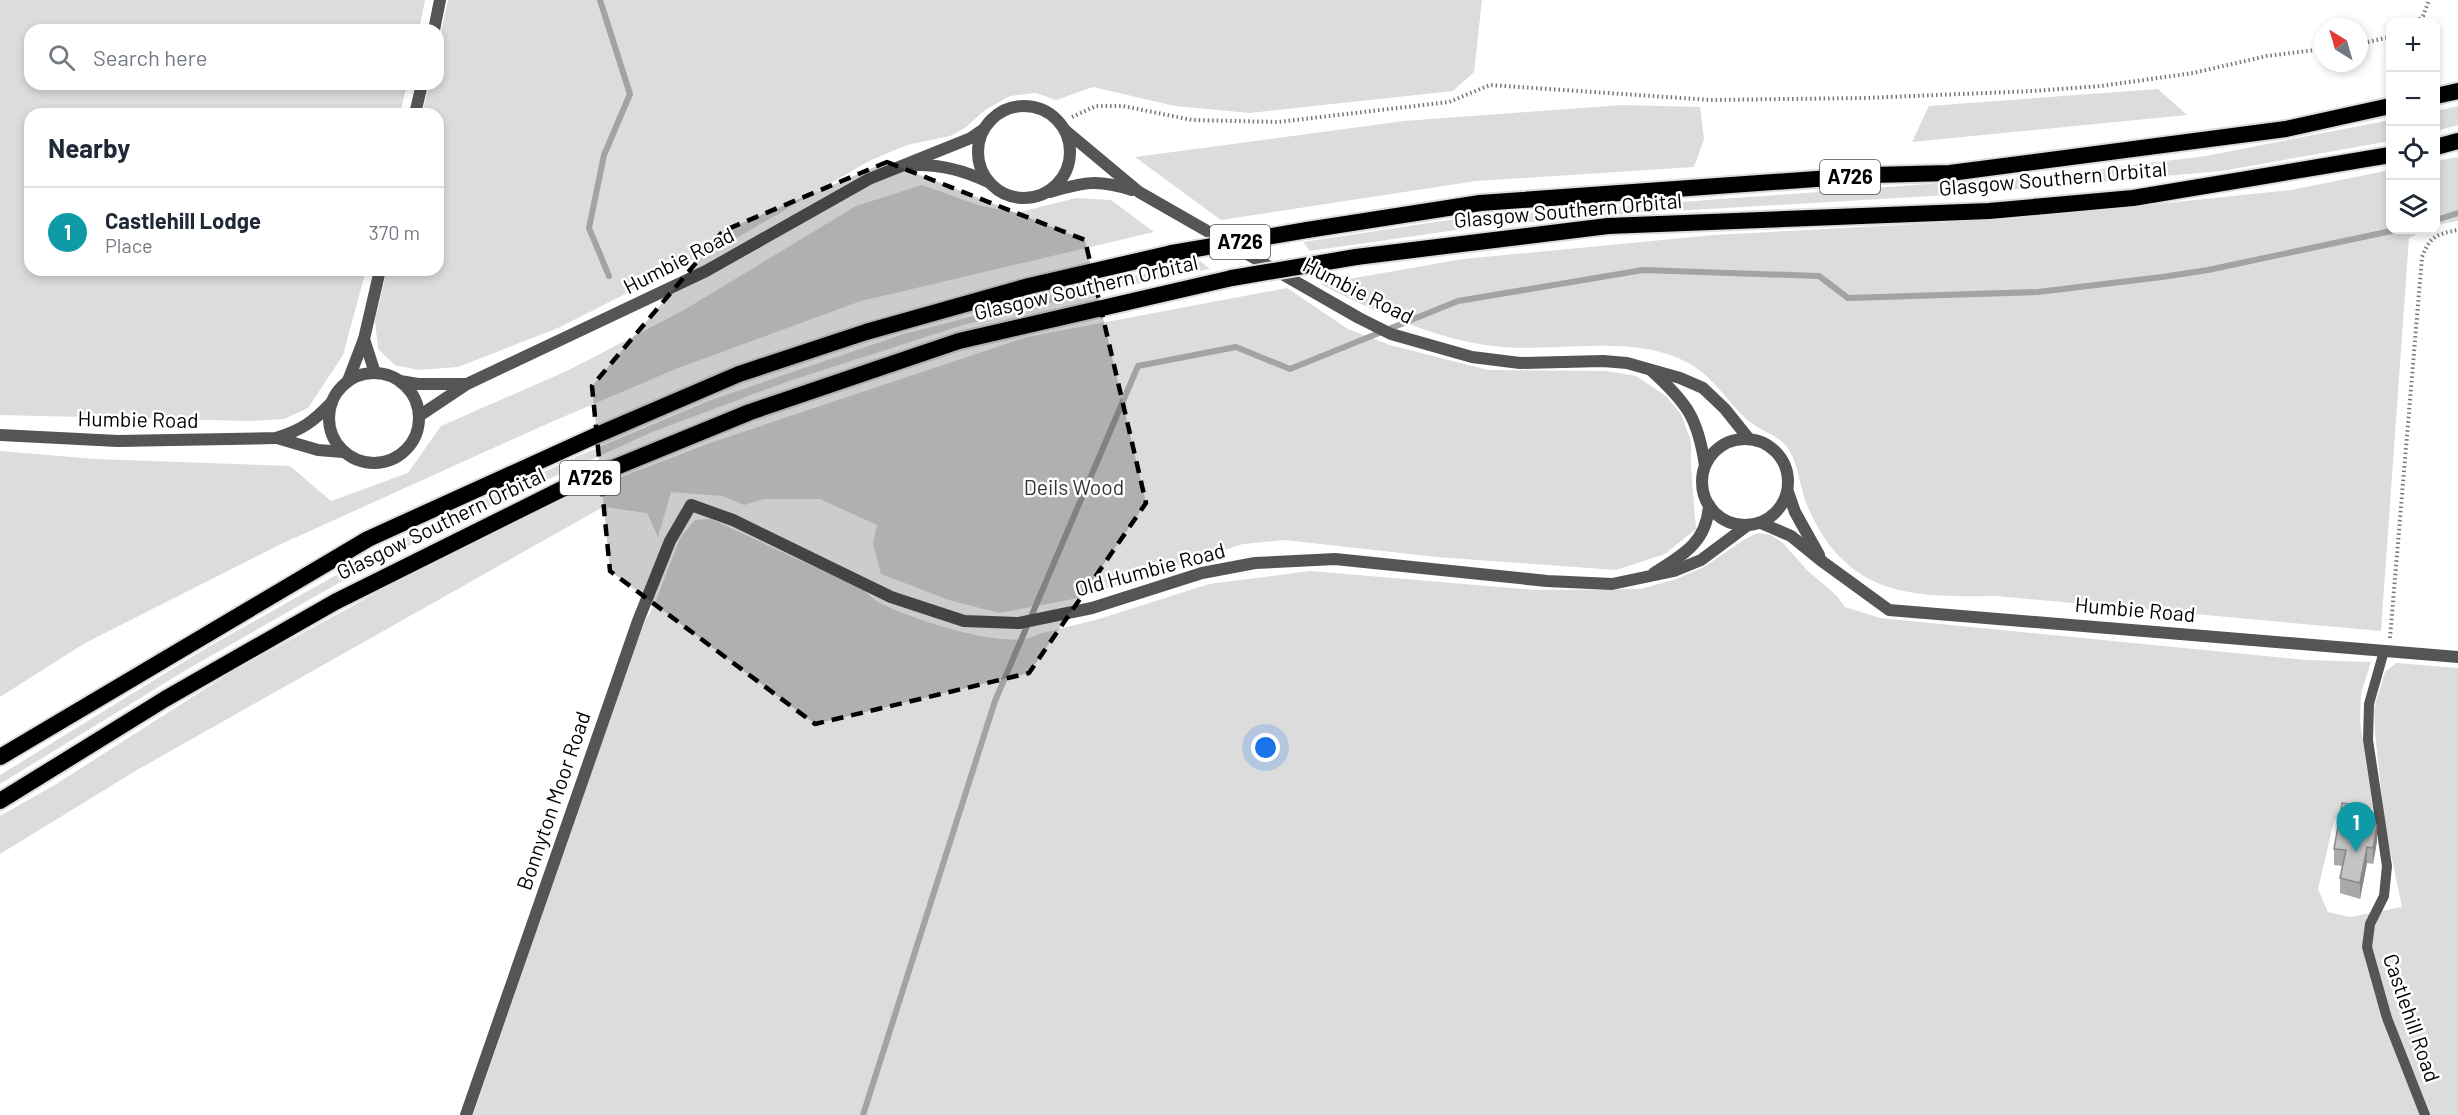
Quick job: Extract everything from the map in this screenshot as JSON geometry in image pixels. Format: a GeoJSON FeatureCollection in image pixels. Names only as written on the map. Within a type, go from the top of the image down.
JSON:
{"type":"FeatureCollection","features":[{"type":"Feature","properties":{"kind":"highway"},"geometry":{"type":"LineString","coordinates":[[2440,95],[2458,91]]}},
{"type":"Feature","properties":{"kind":"highway","name":"Glasgow Southern Orbital"},"geometry":{"type":"LineString","coordinates":[[0,757],[368,539],[597,435],[739,374],[866,332],[1029,286],[1172,253],[1480,203],[1860,176],[1950,173],[2286,129],[2386,107]]}},
{"type":"Feature","properties":{"kind":"highway"},"geometry":{"type":"LineString","coordinates":[[2440,146],[2458,141]]}},
{"type":"Feature","properties":{"kind":"highway","name":"Glasgow Southern Orbital"},"geometry":{"type":"LineString","coordinates":[[0,801],[165,699],[335,602],[456,540],[562,489],[750,412],[949,344],[1232,278],[1356,257],[1608,226],[1989,211],[2133,198],[2386,156]]}},
{"type":"Feature","properties":{"kind":"street"},"geometry":{"type":"LineString","coordinates":[[435,24],[440,0]]}},
{"type":"Feature","properties":{"kind":"street"},"geometry":{"type":"LineString","coordinates":[[416,108],[421,90]]}},
{"type":"Feature","properties":{"kind":"street"},"geometry":{"type":"LineString","coordinates":[[1025,105],[1043,109],[1064,128],[1070,146],[1068,166],[1061,180],[1041,194],[1028,197],[1015,197],[1003,192],[983,173],[979,159],[979,144],[984,129],[994,117],[1010,108],[1025,105]]}},
{"type":"Feature","properties":{"kind":"street","name":"Humbie Road"},"geometry":{"type":"LineString","coordinates":[[1064,128],[1139,192],[1391,334],[1472,357],[1520,363],[1603,361],[1649,369],[1703,388],[1725,409],[1749,438],[1772,447],[1780,456],[1786,467],[1789,480],[1788,492],[1795,512],[1823,562]]}},
{"type":"Feature","properties":{"kind":"street","name":"Humbie Road"},"geometry":{"type":"LineString","coordinates":[[419,416],[467,384],[706,272],[869,179],[971,138],[984,129]]}},
{"type":"Feature","properties":{"kind":"street","name":"Humbie Road"},"geometry":{"type":"LineString","coordinates":[[905,166],[942,167],[969,172],[992,184]]}},
{"type":"Feature","properties":{"kind":"street","name":"Humbie Road"},"geometry":{"type":"LineString","coordinates":[[1041,194],[1090,182],[1106,182],[1139,192]]}},
{"type":"Feature","properties":{"kind":"street"},"geometry":{"type":"LineString","coordinates":[[348,381],[364,339],[379,276]]}},
{"type":"Feature","properties":{"kind":"street"},"geometry":{"type":"LineString","coordinates":[[364,339],[375,373]]}},
{"type":"Feature","properties":{"kind":"street"},"geometry":{"type":"LineString","coordinates":[[1649,369],[1685,404],[1695,422],[1705,466]]}},
{"type":"Feature","properties":{"kind":"street"},"geometry":{"type":"LineString","coordinates":[[375,373],[388,375],[400,381],[410,391],[417,403],[419,416],[417,431],[411,445],[400,455],[386,462],[371,464],[356,460],[343,452],[335,441],[330,429],[329,415],[338,390],[348,381],[361,375],[375,373]]}},
{"type":"Feature","properties":{"kind":"street","name":"Humbie Road"},"geometry":{"type":"LineString","coordinates":[[400,381],[418,384],[467,384]]}},
{"type":"Feature","properties":{"kind":"street","name":"Humbie Road"},"geometry":{"type":"LineString","coordinates":[[0,435],[118,441],[276,438],[296,432],[312,422],[332,402]]}},
{"type":"Feature","properties":{"kind":"street","name":"Humbie Road"},"geometry":{"type":"LineString","coordinates":[[276,438],[318,450],[343,452]]}},
{"type":"Feature","properties":{"kind":"street"},"geometry":{"type":"LineString","coordinates":[[1749,438],[1722,445],[1712,454],[1705,466],[1702,479],[1703,493],[1709,506],[1725,520],[1748,525],[1761,523],[1782,505],[1788,492]]}},
{"type":"Feature","properties":{"kind":"street","name":"Old Humbie Road"},"geometry":{"type":"LineString","coordinates":[[691,505],[744,525],[891,597],[964,621],[1019,623],[1092,608],[1202,573],[1255,563],[1335,559],[1547,581],[1612,584],[1643,579]]}},
{"type":"Feature","properties":{"kind":"street","name":"Bonnyton Moor Road"},"geometry":{"type":"LineString","coordinates":[[466,1115],[638,621],[670,541],[691,505]]}},
{"type":"Feature","properties":{"kind":"street"},"geometry":{"type":"LineString","coordinates":[[1643,579],[1684,553],[1700,538],[1708,522],[1709,506]]}},
{"type":"Feature","properties":{"kind":"street","name":"Humbie Road"},"geometry":{"type":"LineString","coordinates":[[1761,523],[1791,536],[1889,610],[2458,657]]}},
{"type":"Feature","properties":{"kind":"street"},"geometry":{"type":"LineString","coordinates":[[1643,579],[1674,571],[1701,560],[1748,525]]}},
{"type":"Feature","properties":{"kind":"lane","name":"Castlehill Road"},"geometry":{"type":"LineString","coordinates":[[2387,651],[2369,704],[2368,740],[2388,866],[2384,896],[2370,924],[2367,947],[2387,1018],[2425,1115]]}},
{"type":"Feature","properties":{"kind":"path"},"geometry":{"type":"LineString","coordinates":[[2421,18],[2429,0]]}},
{"type":"Feature","properties":{"kind":"path"},"geometry":{"type":"LineString","coordinates":[[2368,42],[2386,38]]}},
{"type":"Feature","properties":{"kind":"path"},"geometry":{"type":"LineString","coordinates":[[1064,128],[1074,115],[1096,106],[1123,106],[1192,120],[1278,122],[1449,102],[1490,85],[1712,100],[1865,98],[2032,91],[2101,86],[2193,74],[2267,56],[2314,50]]}},
{"type":"Feature","properties":{"kind":"path"},"geometry":{"type":"LineString","coordinates":[[2387,651],[2422,257],[2427,243],[2439,234],[2458,230]]}},
{"type":"Feature","properties":{"kind":"highlighted area"},"geometry":{"type":"Polygon","coordinates":[[[887,162],[1085,240],[1146,503],[1029,673],[815,724],[610,571],[592,386],[723,231],[887,162]]]}},
{"type":"Feature","properties":{"kind":"green space"},"geometry":{"type":"Polygon","coordinates":[[[0,0],[425,0],[420,24],[24,24],[24,90],[406,90],[401,108],[24,108],[24,276],[364,276],[343,355],[308,408],[284,419],[248,421],[0,415],[0,0]]]}},
{"type":"Feature","properties":{"kind":"green space"},"geometry":{"type":"Polygon","coordinates":[[[448,0],[1482,0],[1474,72],[1453,91],[1250,113],[1175,106],[1093,87],[1056,100],[1036,93],[1010,96],[985,110],[965,128],[950,136],[907,145],[869,161],[740,236],[558,328],[458,367],[418,370],[395,365],[378,349],[375,321],[386,276],[444,276],[444,108],[423,108],[428,90],[444,90],[443,24],[448,0]]]}},
{"type":"Feature","properties":{"kind":"green space"},"geometry":{"type":"Polygon","coordinates":[[[2158,89],[2187,115],[1912,142],[1929,106],[2158,89]]]}},
{"type":"Feature","properties":{"kind":"green space"},"geometry":{"type":"Polygon","coordinates":[[[1623,105],[1700,107],[1704,139],[1694,167],[1476,181],[1221,220],[1135,157],[1404,121],[1623,105]]]}},
{"type":"Feature","properties":{"kind":"green space"},"geometry":{"type":"Polygon","coordinates":[[[2458,106],[2458,125],[2440,130],[2440,110],[2458,106]]]}},
{"type":"Feature","properties":{"kind":"green space"},"geometry":{"type":"Polygon","coordinates":[[[2386,121],[2386,142],[2222,171],[1948,195],[1624,214],[1470,228],[1310,251],[1303,242],[1462,218],[2050,175],[2206,156],[2386,121]]]}},
{"type":"Feature","properties":{"kind":"green space"},"geometry":{"type":"Polygon","coordinates":[[[2458,157],[2458,221],[2440,224],[2440,180],[2440,160],[2458,157]]]}},
{"type":"Feature","properties":{"kind":"green space"},"geometry":{"type":"Polygon","coordinates":[[[2386,171],[2386,234],[2417,234],[2409,238],[2381,631],[1995,596],[1936,595],[1886,586],[1863,576],[1843,560],[1825,539],[1806,503],[1796,464],[1785,445],[1746,418],[1704,373],[1695,367],[1671,356],[1646,349],[1620,346],[1511,348],[1463,341],[1400,321],[1320,284],[1463,259],[1714,235],[2012,219],[2291,190],[2386,171]]]}},
{"type":"Feature","properties":{"kind":"green space"},"geometry":{"type":"Polygon","coordinates":[[[922,185],[978,205],[1016,213],[1076,198],[1111,200],[1154,232],[861,301],[678,368],[549,423],[281,544],[85,643],[0,697],[0,451],[95,459],[290,466],[331,501],[408,473],[441,426],[569,370],[684,310],[856,206],[922,185]]]}},
{"type":"Feature","properties":{"kind":"green space"},"geometry":{"type":"Polygon","coordinates":[[[1200,261],[1210,269],[1082,295],[963,325],[789,381],[652,432],[472,514],[367,567],[186,670],[0,784],[0,775],[208,647],[450,515],[578,456],[711,400],[904,334],[1110,281],[1200,261]]]}},
{"type":"Feature","properties":{"kind":"green space","name":"Deils Wood"},"geometry":{"type":"Polygon","coordinates":[[[1287,288],[1348,329],[1390,345],[1488,370],[1607,371],[1636,376],[1666,396],[1681,414],[1691,441],[1696,529],[1665,554],[1616,570],[1436,557],[1285,540],[1243,544],[1073,599],[999,613],[949,600],[881,574],[873,543],[877,525],[820,499],[764,499],[744,505],[723,496],[671,492],[658,537],[647,513],[603,507],[137,770],[0,854],[0,816],[53,786],[230,673],[405,577],[543,507],[710,443],[1027,337],[1287,288]]]}},
{"type":"Feature","properties":{"kind":"green space"},"geometry":{"type":"Polygon","coordinates":[[[711,519],[864,590],[876,601],[892,609],[959,631],[1006,639],[1025,639],[1099,619],[1209,584],[1310,571],[1536,590],[1641,589],[1676,579],[1704,567],[1745,539],[1758,533],[1771,535],[1783,543],[1807,570],[1837,596],[1845,607],[1880,618],[2306,660],[2371,662],[2361,693],[2360,722],[2373,809],[2349,802],[2334,821],[2318,889],[2328,912],[2350,917],[2402,907],[2385,826],[2375,734],[2374,708],[2385,672],[2396,663],[2458,668],[2458,1115],[473,1115],[637,636],[655,603],[680,538],[695,520],[711,519]]]}},
{"type":"Feature","properties":{"kind":"building"},"geometry":{"type":"Polygon","coordinates":[[[2342,803],[2362,806],[2360,817],[2365,819],[2364,823],[2377,825],[2373,848],[2367,847],[2360,883],[2340,878],[2346,850],[2334,849],[2342,803]]]}},
{"type":"Feature","properties":{"kind":"waterway"},"geometry":{"type":"LineString","coordinates":[[600,0],[630,94],[604,155],[589,228],[609,276]]}},
{"type":"Feature","properties":{"kind":"waterway"},"geometry":{"type":"LineString","coordinates":[[2440,219],[2458,213]]}},
{"type":"Feature","properties":{"kind":"waterway"},"geometry":{"type":"LineString","coordinates":[[863,1115],[995,701],[1138,366],[1236,347],[1290,369],[1458,301],[1643,270],[1819,276],[1848,298],[2038,292],[2208,270],[2386,232]]}},
{"type":"Feature","properties":{"kind":"place","name":"Castlehill Lodge"},"geometry":{"type":"Point","coordinates":[2356,852]}}]}
